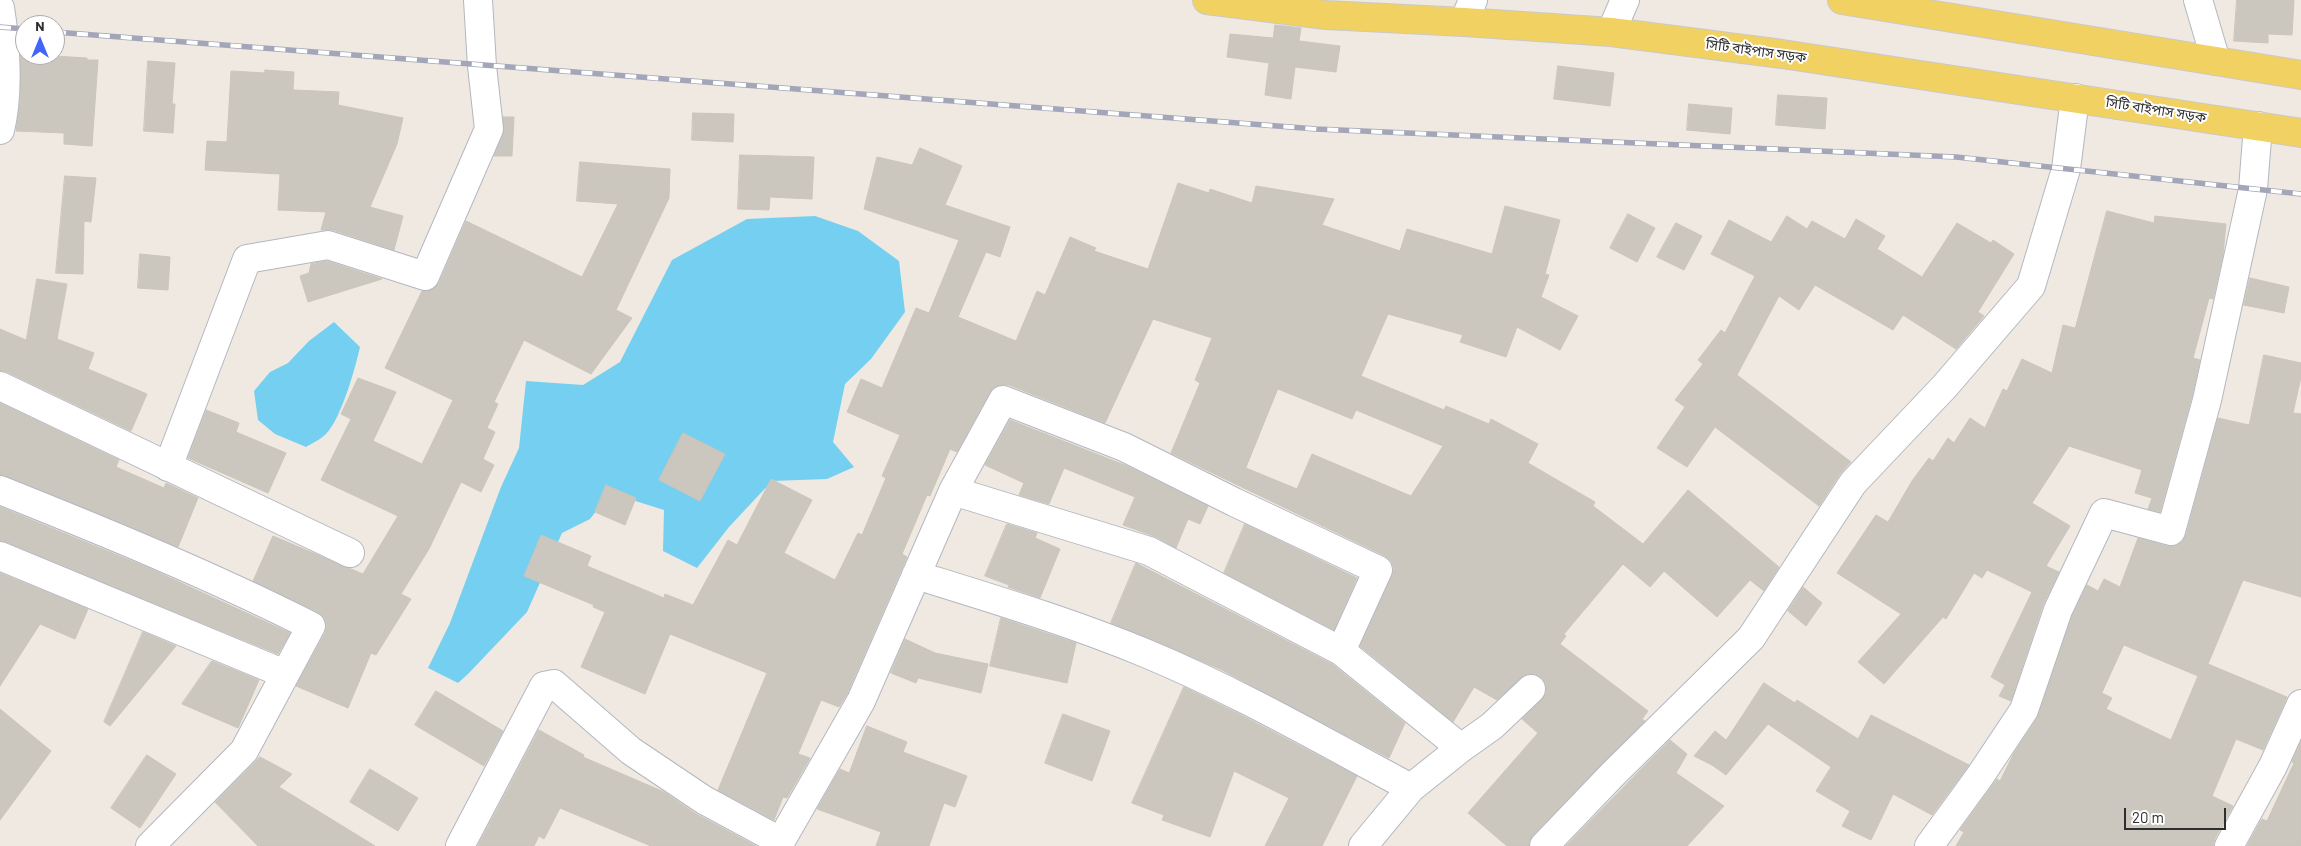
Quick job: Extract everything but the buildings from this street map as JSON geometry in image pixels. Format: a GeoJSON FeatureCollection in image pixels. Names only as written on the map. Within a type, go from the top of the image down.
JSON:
{"type":"FeatureCollection","features":[{"type":"Feature","properties":{"kind":"main road","name":"সিটি বাইপাস সড়ক"},"geometry":{"type":"LineString","coordinates":[[1207,0],[1326,15],[1469,11],[1782,54],[2301,133]]}},
{"type":"Feature","properties":{"kind":"main road"},"geometry":{"type":"LineString","coordinates":[[1842,0],[2301,75]]}},
{"type":"Feature","properties":{"kind":"street"},"geometry":{"type":"LineString","coordinates":[[168,467],[247,259],[328,245],[425,276],[489,129],[482,66],[478,0]]}},
{"type":"Feature","properties":{"kind":"street"},"geometry":{"type":"LineString","coordinates":[[1611,32],[1625,0]]}},
{"type":"Feature","properties":{"kind":"street"},"geometry":{"type":"LineString","coordinates":[[2198,0],[2216,61]]}},
{"type":"Feature","properties":{"kind":"street"},"geometry":{"type":"LineString","coordinates":[[0,8],[3,28],[5,110],[0,130]]}},
{"type":"Feature","properties":{"kind":"street"},"geometry":{"type":"LineString","coordinates":[[1544,846],[1613,774],[1751,638],[1853,483],[1945,386],[2031,286],[2066,169],[2075,98]]}},
{"type":"Feature","properties":{"kind":"street"},"geometry":{"type":"LineString","coordinates":[[1930,846],[2024,710],[2058,610],[2104,513],[2171,531],[2208,400],[2251,198],[2258,126]]}},
{"type":"Feature","properties":{"kind":"street"},"geometry":{"type":"LineString","coordinates":[[0,386],[350,554]]}},
{"type":"Feature","properties":{"kind":"street"},"geometry":{"type":"LineString","coordinates":[[460,846],[544,686],[554,684],[631,751],[704,800],[779,844],[861,701],[953,491],[1003,400],[1124,447],[1234,502],[1378,570],[1341,652]]}},
{"type":"Feature","properties":{"kind":"street"},"geometry":{"type":"LineString","coordinates":[[0,490],[129,541],[252,596],[311,626],[244,751],[150,846]]}},
{"type":"Feature","properties":{"kind":"street"},"geometry":{"type":"LineString","coordinates":[[953,491],[1149,551],[1341,652],[1461,748]]}},
{"type":"Feature","properties":{"kind":"street"},"geometry":{"type":"LineString","coordinates":[[0,556],[285,674]]}},
{"type":"Feature","properties":{"kind":"street"},"geometry":{"type":"LineString","coordinates":[[916,575],[1031,610],[1145,653],[1228,690],[1411,788]]}},
{"type":"Feature","properties":{"kind":"street"},"geometry":{"type":"LineString","coordinates":[[1363,846],[1411,788],[1492,726],[1531,689]]}},
{"type":"Feature","properties":{"kind":"street"},"geometry":{"type":"LineString","coordinates":[[2229,846],[2273,766],[2301,704]]}},
{"type":"Feature","properties":{"kind":"water"},"geometry":{"type":"Polygon","coordinates":[[[815,216],[858,231],[899,261],[905,312],[871,359],[845,384],[833,442],[854,467],[827,479],[772,481],[729,527],[697,568],[663,551],[664,510],[610,493],[590,519],[562,533],[527,612],[468,674],[458,683],[428,668],[450,623],[501,487],[519,448],[526,381],[583,385],[620,362],[672,260],[747,219],[815,216]]]}},
{"type":"Feature","properties":{"kind":"water"},"geometry":{"type":"Polygon","coordinates":[[[334,322],[360,347],[342,406],[332,427],[319,440],[306,447],[275,434],[258,420],[254,391],[270,372],[288,363],[309,341],[334,322]]]}},
{"type":"Feature","properties":{"kind":"railway"},"geometry":{"type":"LineString","coordinates":[[0,27],[15,28]]}},
{"type":"Feature","properties":{"kind":"railway"},"geometry":{"type":"LineString","coordinates":[[65,33],[1316,129],[1956,157],[2301,194]]}}]}
